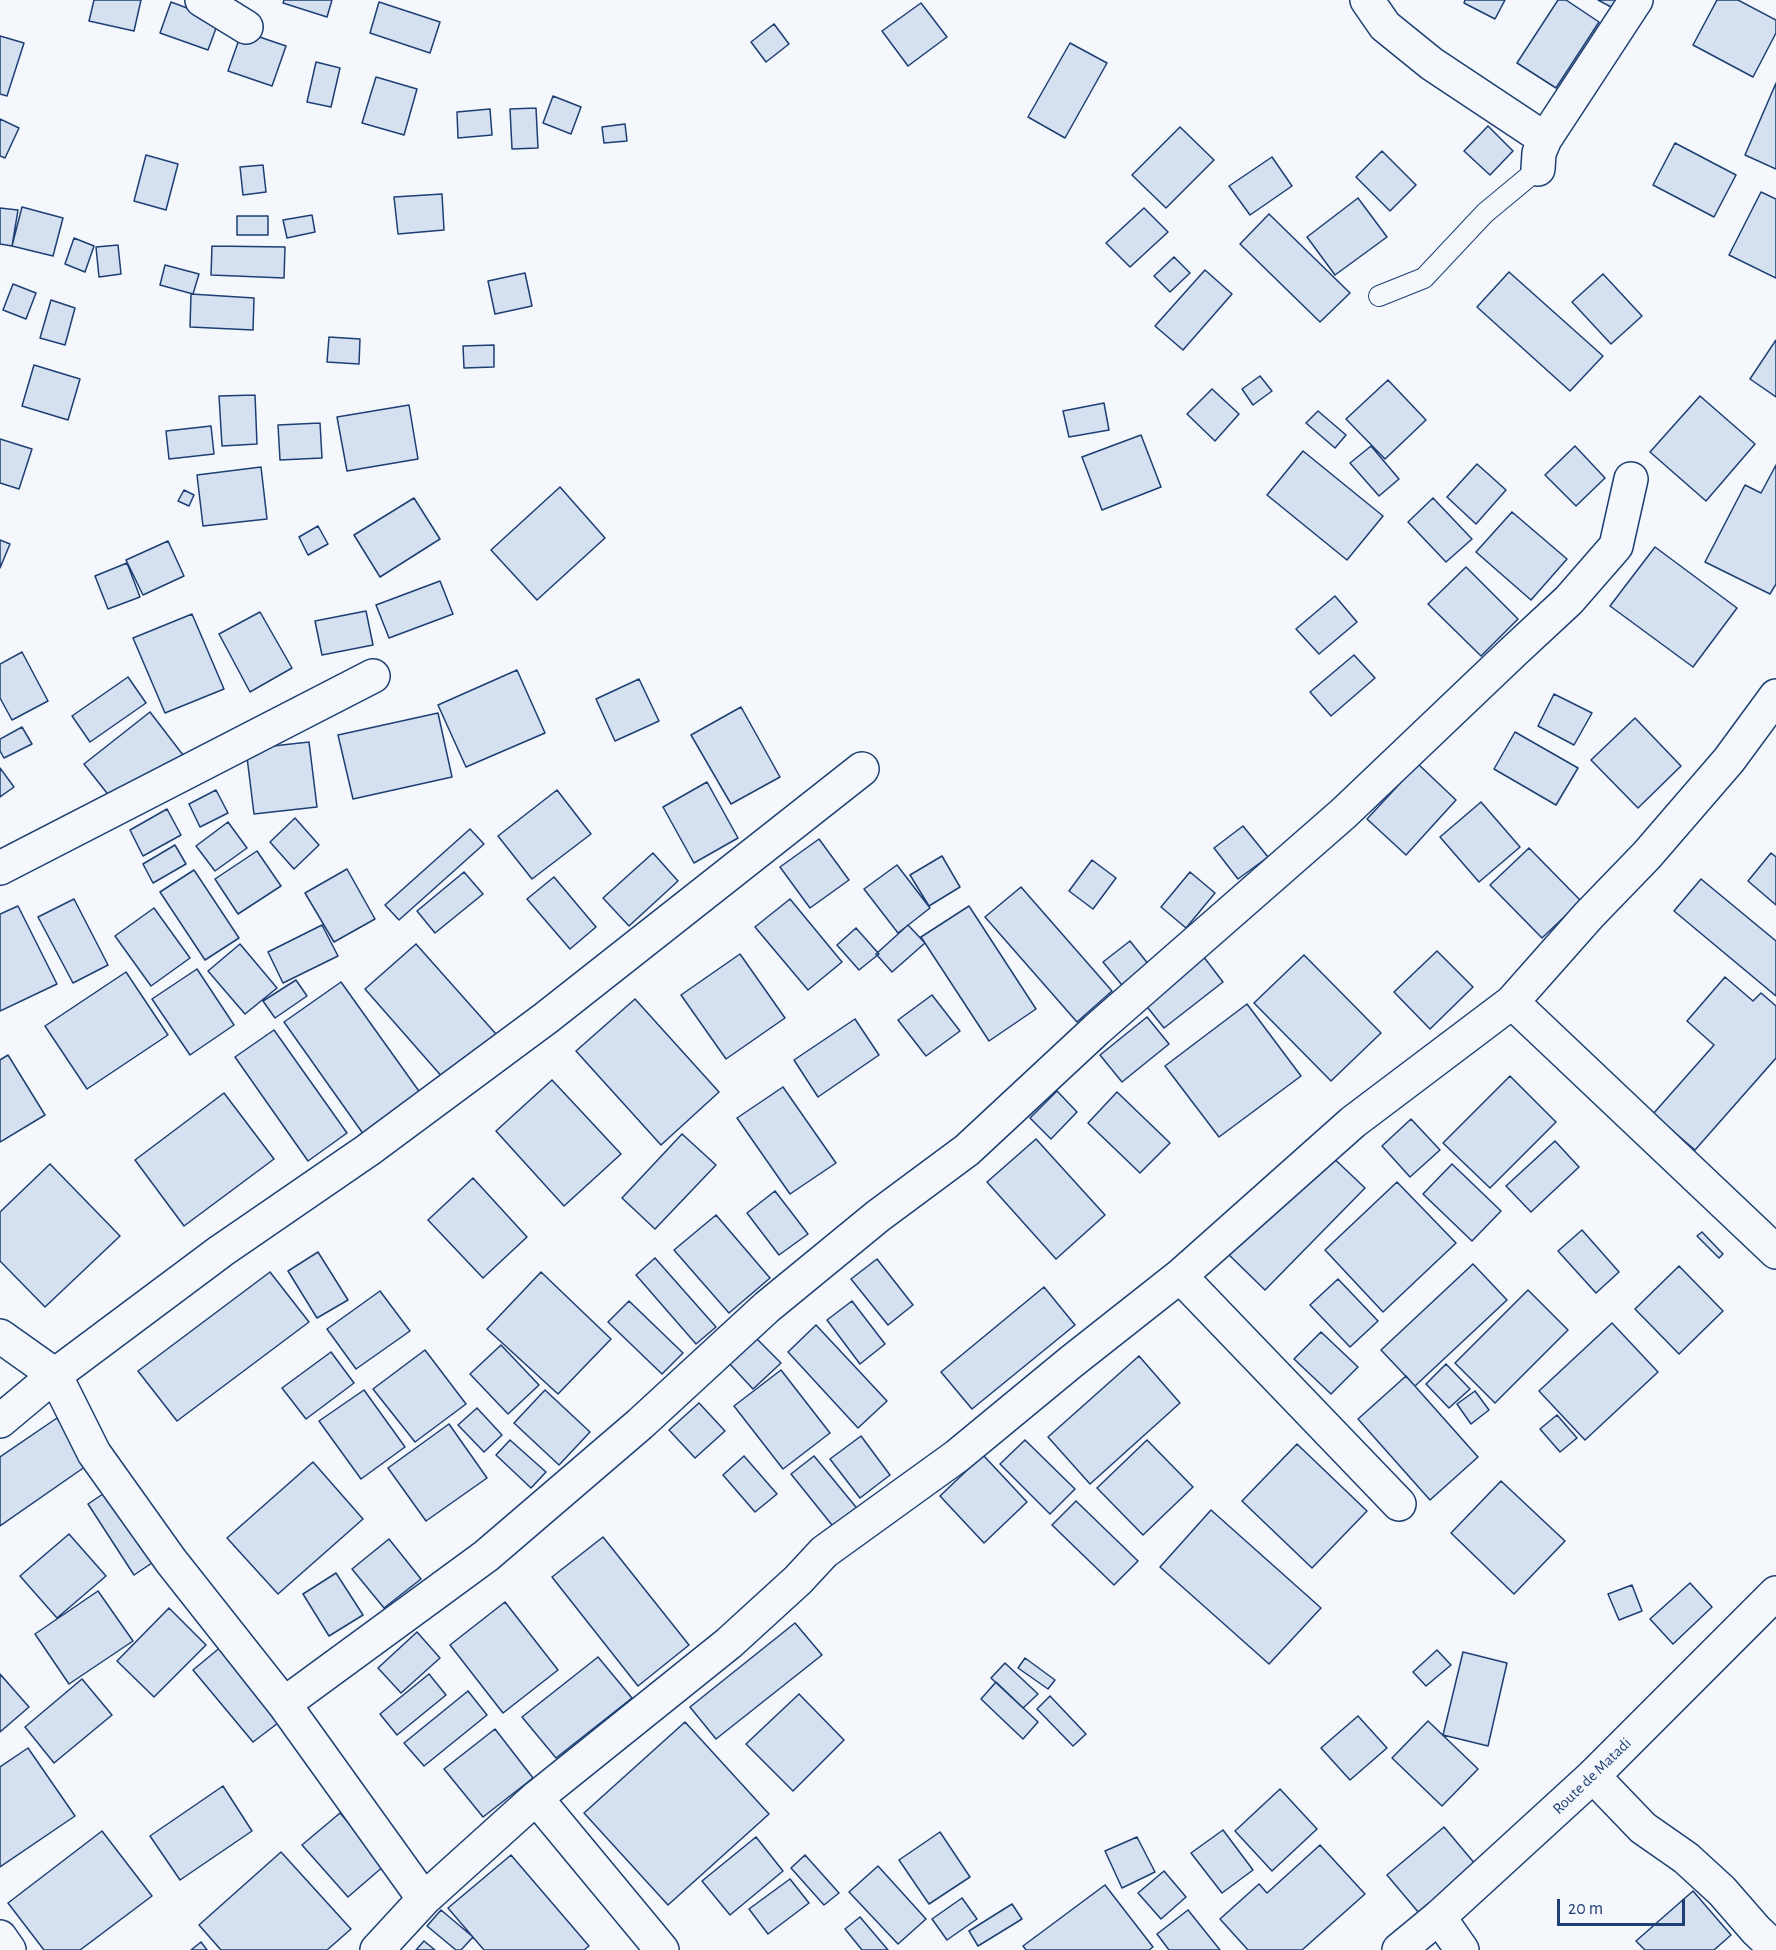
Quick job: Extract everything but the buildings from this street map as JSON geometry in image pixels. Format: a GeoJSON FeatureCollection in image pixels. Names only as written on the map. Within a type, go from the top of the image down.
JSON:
{"type":"FeatureCollection","features":[{"type":"Feature","properties":{"kind":"main road"},"geometry":{"type":"LineString","coordinates":[[202,0],[246,27]]}},
{"type":"Feature","properties":{"kind":"main road"},"geometry":{"type":"LineString","coordinates":[[1367,0],[1385,26],[1541,154],[1636,0]]}},
{"type":"Feature","properties":{"kind":"main road"},"geometry":{"type":"LineString","coordinates":[[284,1704],[486,1556],[640,1424],[767,1306],[878,1216],[967,1150],[1096,1030],[1344,813],[1569,600],[1616,546],[1631,479]]}},
{"type":"Feature","properties":{"kind":"main road"},"geometry":{"type":"LineString","coordinates":[[0,868],[373,676]]}},
{"type":"Feature","properties":{"kind":"main road"},"geometry":{"type":"LineString","coordinates":[[380,1949],[424,1899],[536,1798],[729,1643],[798,1580],[824,1552],[957,1456],[1180,1276],[1353,1122],[1512,1002],[1589,915],[1647,855],[1729,760],[1776,696]]}},
{"type":"Feature","properties":{"kind":"main road"},"geometry":{"type":"LineString","coordinates":[[0,1421],[56,1375],[221,1251],[368,1150],[546,1018],[862,769]]}},
{"type":"Feature","properties":{"kind":"main road"},"geometry":{"type":"LineString","coordinates":[[1512,1002],[1776,1252]]}},
{"type":"Feature","properties":{"kind":"main road"},"geometry":{"type":"LineString","coordinates":[[1180,1276],[1399,1504]]}},
{"type":"Feature","properties":{"kind":"main road"},"geometry":{"type":"LineString","coordinates":[[0,1336],[56,1375],[94,1453],[171,1561],[284,1704],[424,1899]]}},
{"type":"Feature","properties":{"kind":"main road","name":"Route de Matadi"},"geometry":{"type":"LineString","coordinates":[[1399,1950],[1439,1917],[1593,1776],[1776,1593]]}},
{"type":"Feature","properties":{"kind":"main road"},"geometry":{"type":"LineString","coordinates":[[1593,1776],[1642,1828],[1686,1858],[1722,1891],[1776,1949]]}},
{"type":"Feature","properties":{"kind":"main road"},"geometry":{"type":"LineString","coordinates":[[536,1798],[662,1950]]}},
{"type":"Feature","properties":{"kind":"main road"},"geometry":{"type":"LineString","coordinates":[[1439,1917],[1462,1950]]}},
{"type":"Feature","properties":{"kind":"main road"},"geometry":{"type":"LineString","coordinates":[[0,1937],[9,1950]]}},
{"type":"Feature","properties":{"kind":"lane"},"geometry":{"type":"LineString","coordinates":[[1379,296],[1424,278],[1541,154]]}}]}
